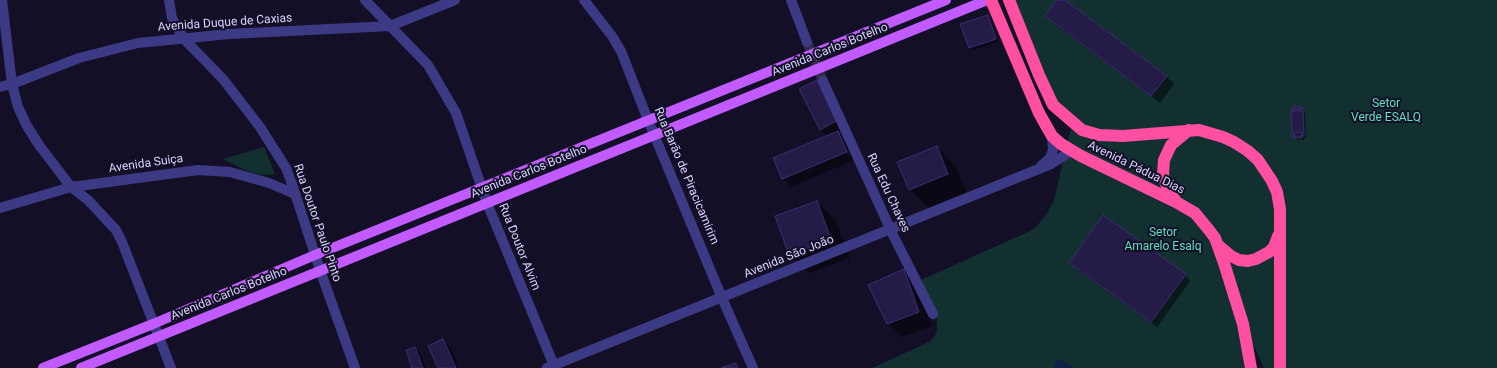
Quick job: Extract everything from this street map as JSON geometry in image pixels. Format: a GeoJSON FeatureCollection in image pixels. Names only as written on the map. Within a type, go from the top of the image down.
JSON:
{"type":"FeatureCollection","features":[{"type":"Feature","properties":{"kind":"highway","name":"Avenida Pádua Dias"},"geometry":{"type":"LineString","coordinates":[[991,0],[1039,113],[1052,136],[1071,151],[1176,202],[1195,213],[1215,238],[1243,324],[1253,366]]}},
{"type":"Feature","properties":{"kind":"highway","name":"Avenida Pádua Dias"},"geometry":{"type":"LineString","coordinates":[[1008,0],[1039,75],[1054,105],[1082,130],[1111,136],[1190,130],[1204,131],[1223,136],[1248,151],[1258,160],[1272,181],[1277,192],[1280,209],[1280,368]]}},
{"type":"Feature","properties":{"kind":"highway"},"geometry":{"type":"LineString","coordinates":[[1176,202],[1166,184],[1164,175],[1164,160],[1171,145],[1190,130]]}},
{"type":"Feature","properties":{"kind":"highway"},"geometry":{"type":"LineString","coordinates":[[1215,238],[1219,246],[1231,256],[1239,260],[1248,261],[1256,259],[1269,252],[1277,241],[1280,230]]}},
{"type":"Feature","properties":{"kind":"main road","name":"Avenida Carlos Botelho"},"geometry":{"type":"LineString","coordinates":[[43,368],[153,324],[315,255],[946,0]]}},
{"type":"Feature","properties":{"kind":"main road","name":"Avenida Carlos Botelho"},"geometry":{"type":"LineString","coordinates":[[81,368],[987,0]]}},
{"type":"Feature","properties":{"kind":"street"},"geometry":{"type":"LineString","coordinates":[[2,0],[12,84],[18,107],[27,126],[39,145],[71,187],[88,200],[116,230],[171,368]]}},
{"type":"Feature","properties":{"kind":"street","name":"Rua Doutor Paulo Pinto"},"geometry":{"type":"LineString","coordinates":[[169,0],[172,18],[184,39],[223,79],[260,127],[286,168],[296,194],[320,270],[356,368]]}},
{"type":"Feature","properties":{"kind":"street","name":"Rua Doutor Alvim"},"geometry":{"type":"LineString","coordinates":[[365,0],[428,65],[456,113],[481,188],[552,367]]}},
{"type":"Feature","properties":{"kind":"street","name":"Avenida Duque de Caxias"},"geometry":{"type":"LineString","coordinates":[[0,87],[12,84],[79,58],[138,43],[274,31],[390,26],[455,0]]}},
{"type":"Feature","properties":{"kind":"street","name":"Rua Barão de Piracicamirim"},"geometry":{"type":"LineString","coordinates":[[584,0],[612,36],[621,51],[722,298],[753,368]]}},
{"type":"Feature","properties":{"kind":"street"},"geometry":{"type":"LineString","coordinates":[[791,0],[807,42]]}},
{"type":"Feature","properties":{"kind":"street","name":"Rua Edu Chaves"},"geometry":{"type":"LineString","coordinates":[[823,81],[890,229],[934,314]]}},
{"type":"Feature","properties":{"kind":"street"},"geometry":{"type":"LineString","coordinates":[[1040,168],[1050,158],[1052,150],[1052,136]]}},
{"type":"Feature","properties":{"kind":"street","name":"Avenida São João"},"geometry":{"type":"LineString","coordinates":[[552,367],[1051,164],[1071,151]]}},
{"type":"Feature","properties":{"kind":"street","name":"Avenida Suiça"},"geometry":{"type":"LineString","coordinates":[[0,208],[71,187],[198,170],[230,172],[269,183],[296,194]]}},
{"type":"Feature","properties":{"kind":"green space"},"geometry":{"type":"Polygon","coordinates":[[[1013,0],[1497,0],[1497,368],[1264,368],[1244,326],[1245,368],[872,368],[931,341],[937,332],[937,319],[921,280],[1028,232],[1036,227],[1046,215],[1054,200],[1072,124],[1056,106],[1013,0]]]}},
{"type":"Feature","properties":{"kind":"green space"},"geometry":{"type":"Polygon","coordinates":[[[264,147],[275,174],[261,175],[247,171],[223,159],[264,147]]]}},
{"type":"Feature","properties":{"kind":"water"},"geometry":{"type":"Polygon","coordinates":[[[1058,359],[1075,368],[1053,368],[1058,359]]]}},
{"type":"Feature","properties":{"kind":"building"},"geometry":{"type":"Polygon","coordinates":[[[1057,0],[1065,0],[1167,76],[1151,96],[1045,16],[1057,0]]]}},
{"type":"Feature","properties":{"kind":"building"},"geometry":{"type":"Polygon","coordinates":[[[988,15],[996,39],[969,48],[960,24],[988,15]]]}},
{"type":"Feature","properties":{"kind":"building"},"geometry":{"type":"Polygon","coordinates":[[[817,80],[836,121],[820,130],[799,89],[817,80]]]}},
{"type":"Feature","properties":{"kind":"building"},"geometry":{"type":"Polygon","coordinates":[[[1293,106],[1300,106],[1300,112],[1299,110],[1293,112],[1293,106]]]}},
{"type":"Feature","properties":{"kind":"building"},"geometry":{"type":"Polygon","coordinates":[[[1303,108],[1304,136],[1292,136],[1291,109],[1303,108]]]}},
{"type":"Feature","properties":{"kind":"building"},"geometry":{"type":"Polygon","coordinates":[[[838,131],[847,152],[782,179],[773,158],[838,131]]]}},
{"type":"Feature","properties":{"kind":"building"},"geometry":{"type":"Polygon","coordinates":[[[1301,132],[1302,138],[1295,138],[1294,133],[1301,132]]]}},
{"type":"Feature","properties":{"kind":"building"},"geometry":{"type":"Polygon","coordinates":[[[937,146],[948,174],[909,190],[897,162],[937,146]]]}},
{"type":"Feature","properties":{"kind":"building"},"geometry":{"type":"Polygon","coordinates":[[[817,201],[831,239],[789,255],[775,216],[817,201]]]}},
{"type":"Feature","properties":{"kind":"building"},"geometry":{"type":"Polygon","coordinates":[[[1103,215],[1186,274],[1151,322],[1069,263],[1103,215]]]}},
{"type":"Feature","properties":{"kind":"building"},"geometry":{"type":"Polygon","coordinates":[[[904,269],[919,312],[887,324],[868,285],[904,269]]]}},
{"type":"Feature","properties":{"kind":"building"},"geometry":{"type":"Polygon","coordinates":[[[443,339],[456,368],[438,368],[428,346],[443,339]]]}},
{"type":"Feature","properties":{"kind":"building"},"geometry":{"type":"Polygon","coordinates":[[[415,347],[423,368],[412,368],[406,350],[415,347]]]}},
{"type":"Feature","properties":{"kind":"building"},"geometry":{"type":"Polygon","coordinates":[[[736,363],[738,368],[721,368],[736,363]]]}},
{"type":"Feature","properties":{"kind":"tunnel"},"geometry":{"type":"LineString","coordinates":[[807,42],[823,81]]}},
{"type":"Feature","properties":{"kind":"park label","name":"Setor Verde ESALQ"},"geometry":{"type":"Point","coordinates":[1386,111]}},
{"type":"Feature","properties":{"kind":"park label","name":"Setor Amarelo Esalq"},"geometry":{"type":"Point","coordinates":[1163,240]}}]}
